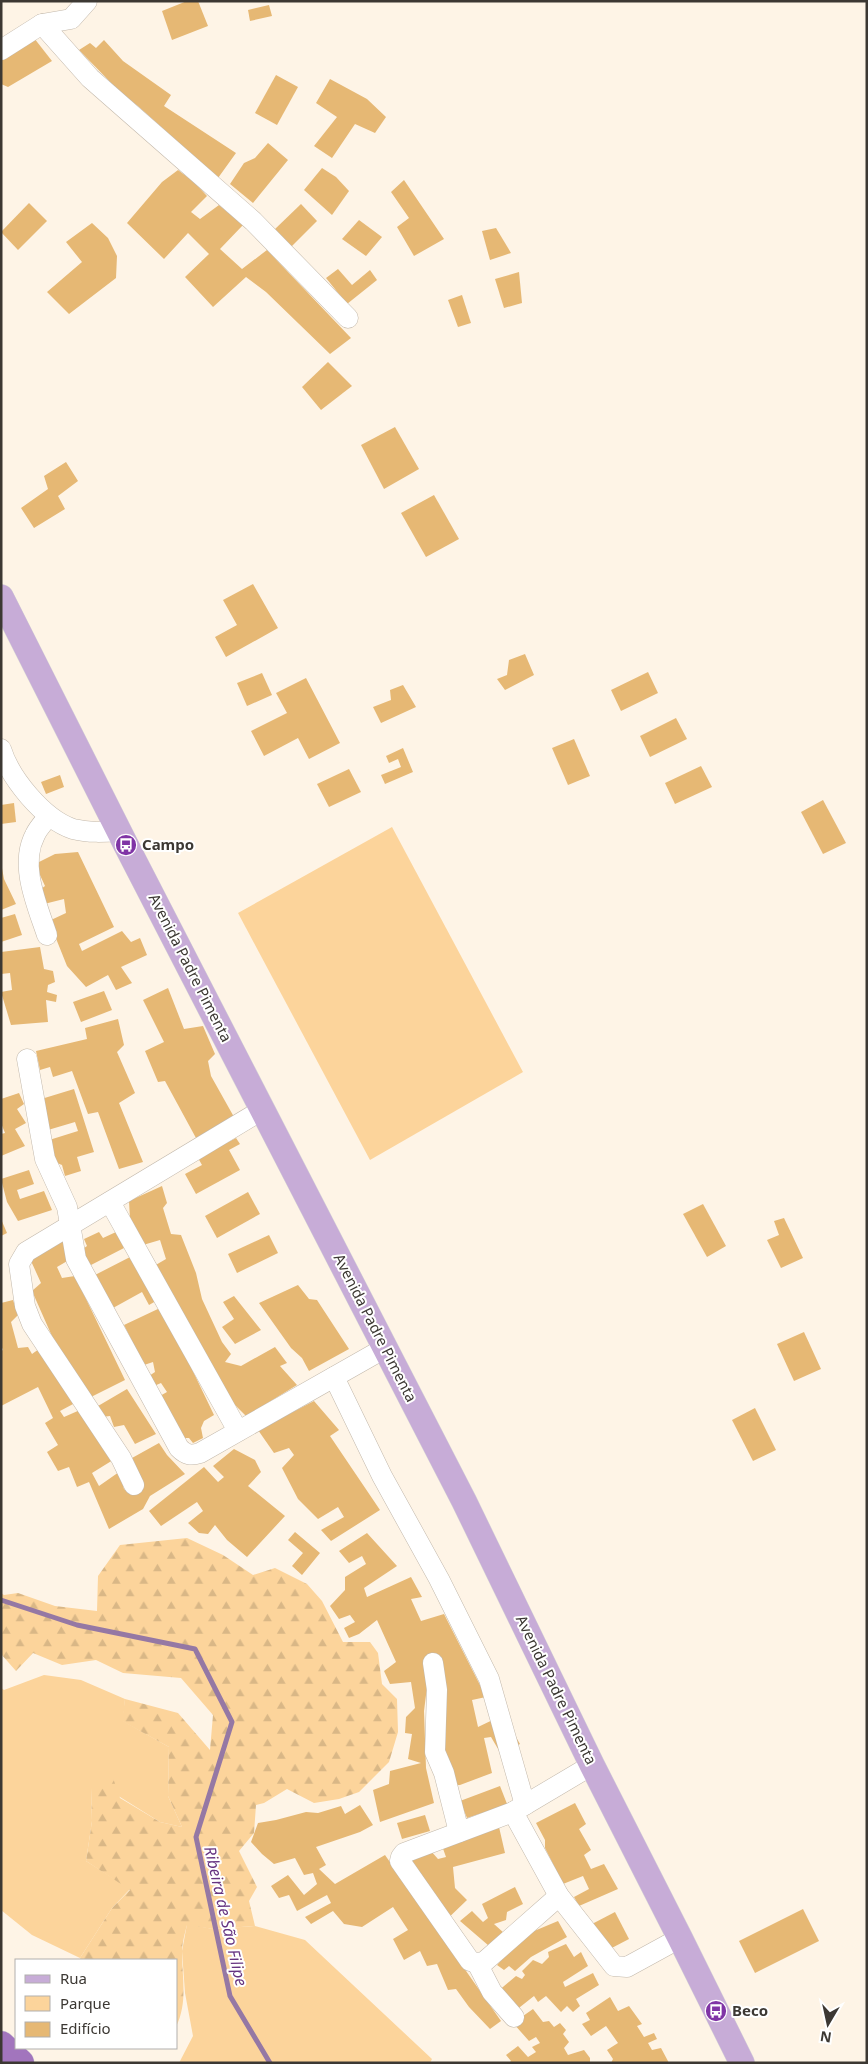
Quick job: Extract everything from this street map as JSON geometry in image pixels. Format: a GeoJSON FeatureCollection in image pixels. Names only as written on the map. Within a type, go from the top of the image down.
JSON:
{"type":"FeatureCollection","features":[{"type":"Feature","properties":{"kind":"highway"},"geometry":{"type":"LineString","coordinates":[[1,2045],[20,2063]]}},
{"type":"Feature","properties":{"kind":"main road","name":"Avenida Padre Pimenta"},"geometry":{"type":"LineString","coordinates":[[1,597],[262,1110],[464,1500],[592,1765],[742,2063]]}},
{"type":"Feature","properties":{"kind":"street"},"geometry":{"type":"LineString","coordinates":[[1,50],[42,24],[71,19],[86,1]]}},
{"type":"Feature","properties":{"kind":"street"},"geometry":{"type":"LineString","coordinates":[[42,24],[90,78],[253,222],[348,318]]}},
{"type":"Feature","properties":{"kind":"street"},"geometry":{"type":"LineString","coordinates":[[1,749],[6,765],[28,795],[49,816],[72,828],[94,832],[119,831]]}},
{"type":"Feature","properties":{"kind":"street"},"geometry":{"type":"LineString","coordinates":[[47,935],[32,886],[29,859],[34,835],[49,816]]}},
{"type":"Feature","properties":{"kind":"street"},"geometry":{"type":"LineString","coordinates":[[27,1058],[45,1159],[67,1207],[76,1259],[178,1448],[192,1455],[385,1348]]}},
{"type":"Feature","properties":{"kind":"street"},"geometry":{"type":"LineString","coordinates":[[134,1485],[121,1458],[32,1324],[26,1306],[19,1264],[21,1258],[26,1252],[262,1110]]}},
{"type":"Feature","properties":{"kind":"street"},"geometry":{"type":"LineString","coordinates":[[110,1202],[238,1431]]}},
{"type":"Feature","properties":{"kind":"street"},"geometry":{"type":"LineString","coordinates":[[334,1377],[382,1476],[440,1579],[489,1679],[519,1808],[559,1896],[614,1966],[627,1967],[680,1938]]}},
{"type":"Feature","properties":{"kind":"street"},"geometry":{"type":"LineString","coordinates":[[433,1663],[437,1690],[435,1752],[444,1773],[459,1832]]}},
{"type":"Feature","properties":{"kind":"street"},"geometry":{"type":"LineString","coordinates":[[559,1896],[484,1962],[477,1963],[470,1961],[400,1861],[401,1856],[519,1808],[592,1765]]}},
{"type":"Feature","properties":{"kind":"street"},"geometry":{"type":"LineString","coordinates":[[477,1963],[492,1992],[514,2017]]}},
{"type":"Feature","properties":{"kind":"green space"},"geometry":{"type":"Polygon","coordinates":[[[392,827],[523,1072],[370,1160],[238,913],[392,827]]]}},
{"type":"Feature","properties":{"kind":"green space"},"geometry":{"type":"Polygon","coordinates":[[[187,1538],[223,1555],[253,1575],[275,1568],[307,1584],[322,1601],[343,1642],[370,1642],[378,1653],[382,1684],[397,1699],[398,1732],[389,1762],[359,1792],[339,1799],[314,1803],[287,1789],[264,1803],[256,1805],[254,1833],[239,1851],[257,1887],[249,1901],[255,1926],[213,1929],[187,1925],[182,1949],[183,1999],[178,2022],[178,1959],[80,1958],[112,1908],[130,1890],[86,1861],[92,1821],[91,1788],[113,1778],[120,1798],[160,1822],[182,1827],[168,1796],[169,1747],[122,1721],[125,1699],[178,1713],[210,1750],[213,1715],[181,1678],[123,1673],[96,1660],[62,1665],[33,1653],[16,1671],[1,1654],[1,1593],[4,1595],[18,1593],[55,1606],[97,1611],[98,1576],[120,1545],[187,1538]]]}},
{"type":"Feature","properties":{"kind":"green space"},"geometry":{"type":"Polygon","coordinates":[[[44,1675],[81,1680],[125,1699],[123,1721],[169,1747],[168,1796],[182,1827],[160,1822],[120,1797],[91,1788],[92,1821],[86,1861],[130,1889],[112,1908],[80,1958],[32,1935],[1,1910],[1,1688],[4,1690],[44,1675]]]}},
{"type":"Feature","properties":{"kind":"green space"},"geometry":{"type":"Polygon","coordinates":[[[187,1924],[213,1929],[255,1926],[305,1940],[432,2059],[430,2063],[179,2063],[193,2036],[185,1993],[182,1951],[187,1924]]]}},
{"type":"Feature","properties":{"kind":"building"},"geometry":{"type":"Polygon","coordinates":[[[187,1],[198,1],[208,26],[172,40],[162,11],[187,1]]]}},
{"type":"Feature","properties":{"kind":"building"},"geometry":{"type":"Polygon","coordinates":[[[269,5],[272,16],[250,21],[248,10],[269,5]]]}},
{"type":"Feature","properties":{"kind":"building"},"geometry":{"type":"Polygon","coordinates":[[[34,38],[52,61],[8,87],[1,84],[1,59],[34,38]]]}},
{"type":"Feature","properties":{"kind":"building"},"geometry":{"type":"Polygon","coordinates":[[[104,40],[123,61],[171,95],[164,106],[236,153],[218,178],[120,92],[79,50],[90,43],[96,48],[104,40]]]}},
{"type":"Feature","properties":{"kind":"building"},"geometry":{"type":"Polygon","coordinates":[[[276,75],[298,87],[277,125],[255,113],[276,75]]]}},
{"type":"Feature","properties":{"kind":"building"},"geometry":{"type":"Polygon","coordinates":[[[330,79],[367,99],[386,117],[375,133],[355,124],[332,158],[314,146],[337,117],[316,103],[330,79]]]}},
{"type":"Feature","properties":{"kind":"building"},"geometry":{"type":"Polygon","coordinates":[[[268,143],[288,160],[253,203],[230,184],[244,163],[255,158],[268,143]]]}},
{"type":"Feature","properties":{"kind":"building"},"geometry":{"type":"Polygon","coordinates":[[[322,168],[336,177],[349,191],[332,215],[304,190],[322,168]]]}},
{"type":"Feature","properties":{"kind":"building"},"geometry":{"type":"Polygon","coordinates":[[[178,170],[194,182],[207,196],[191,212],[200,219],[219,205],[243,225],[220,249],[242,269],[267,250],[351,338],[330,354],[266,292],[246,277],[213,307],[185,277],[209,254],[188,233],[164,259],[127,223],[162,182],[178,170]]]}},
{"type":"Feature","properties":{"kind":"building"},"geometry":{"type":"Polygon","coordinates":[[[404,180],[444,239],[414,256],[397,227],[409,218],[391,192],[404,180]]]}},
{"type":"Feature","properties":{"kind":"building"},"geometry":{"type":"Polygon","coordinates":[[[29,203],[47,221],[18,250],[1,232],[29,203]]]}},
{"type":"Feature","properties":{"kind":"building"},"geometry":{"type":"Polygon","coordinates":[[[301,204],[317,221],[291,247],[274,230],[301,204]]]}},
{"type":"Feature","properties":{"kind":"building"},"geometry":{"type":"Polygon","coordinates":[[[359,220],[382,237],[366,256],[342,239],[359,220]]]}},
{"type":"Feature","properties":{"kind":"building"},"geometry":{"type":"Polygon","coordinates":[[[92,223],[108,238],[117,256],[116,278],[69,314],[47,292],[82,262],[66,242],[92,223]]]}},
{"type":"Feature","properties":{"kind":"building"},"geometry":{"type":"Polygon","coordinates":[[[496,228],[511,253],[490,260],[482,231],[496,228]]]}},
{"type":"Feature","properties":{"kind":"building"},"geometry":{"type":"Polygon","coordinates":[[[338,269],[352,285],[370,270],[377,280],[347,304],[326,278],[338,269]]]}},
{"type":"Feature","properties":{"kind":"building"},"geometry":{"type":"Polygon","coordinates":[[[519,272],[522,303],[504,308],[495,279],[519,272]]]}},
{"type":"Feature","properties":{"kind":"building"},"geometry":{"type":"Polygon","coordinates":[[[462,295],[471,323],[458,327],[448,300],[462,295]]]}},
{"type":"Feature","properties":{"kind":"building"},"geometry":{"type":"Polygon","coordinates":[[[328,362],[352,386],[321,410],[302,387],[328,362]]]}},
{"type":"Feature","properties":{"kind":"building"},"geometry":{"type":"Polygon","coordinates":[[[395,427],[419,469],[384,489],[361,445],[395,427]]]}},
{"type":"Feature","properties":{"kind":"building"},"geometry":{"type":"Polygon","coordinates":[[[66,462],[78,481],[58,496],[65,509],[34,528],[21,508],[48,489],[44,476],[66,462]]]}},
{"type":"Feature","properties":{"kind":"building"},"geometry":{"type":"Polygon","coordinates":[[[434,495],[459,539],[426,557],[401,513],[434,495]]]}},
{"type":"Feature","properties":{"kind":"building"},"geometry":{"type":"Polygon","coordinates":[[[253,584],[278,628],[226,657],[215,637],[237,625],[223,600],[253,584]]]}},
{"type":"Feature","properties":{"kind":"building"},"geometry":{"type":"Polygon","coordinates":[[[525,654],[534,675],[505,690],[497,679],[507,675],[509,660],[525,654]]]}},
{"type":"Feature","properties":{"kind":"building"},"geometry":{"type":"Polygon","coordinates":[[[648,672],[658,693],[621,711],[611,690],[648,672]]]}},
{"type":"Feature","properties":{"kind":"building"},"geometry":{"type":"Polygon","coordinates":[[[262,673],[272,695],[247,706],[237,683],[262,673]]]}},
{"type":"Feature","properties":{"kind":"building"},"geometry":{"type":"Polygon","coordinates":[[[306,678],[340,743],[309,759],[298,738],[264,756],[251,731],[287,713],[276,693],[306,678]]]}},
{"type":"Feature","properties":{"kind":"building"},"geometry":{"type":"Polygon","coordinates":[[[403,685],[416,707],[381,723],[373,707],[391,700],[390,690],[403,685]]]}},
{"type":"Feature","properties":{"kind":"building"},"geometry":{"type":"Polygon","coordinates":[[[676,718],[687,739],[650,757],[640,736],[676,718]]]}},
{"type":"Feature","properties":{"kind":"building"},"geometry":{"type":"Polygon","coordinates":[[[574,739],[590,776],[568,785],[552,748],[574,739]]]}},
{"type":"Feature","properties":{"kind":"building"},"geometry":{"type":"Polygon","coordinates":[[[403,748],[413,772],[385,784],[381,775],[401,767],[398,759],[389,763],[386,756],[403,748]]]}},
{"type":"Feature","properties":{"kind":"building"},"geometry":{"type":"Polygon","coordinates":[[[701,766],[712,787],[675,804],[665,783],[701,766]]]}},
{"type":"Feature","properties":{"kind":"building"},"geometry":{"type":"Polygon","coordinates":[[[349,769],[361,792],[329,807],[317,784],[349,769]]]}},
{"type":"Feature","properties":{"kind":"building"},"geometry":{"type":"Polygon","coordinates":[[[60,775],[64,787],[46,794],[41,782],[60,775]]]}},
{"type":"Feature","properties":{"kind":"building"},"geometry":{"type":"Polygon","coordinates":[[[823,800],[846,843],[823,854],[801,812],[823,800]]]}},
{"type":"Feature","properties":{"kind":"building"},"geometry":{"type":"Polygon","coordinates":[[[14,803],[16,822],[1,824],[1,805],[14,803]]]}},
{"type":"Feature","properties":{"kind":"building"},"geometry":{"type":"Polygon","coordinates":[[[78,852],[114,927],[79,944],[82,951],[122,931],[131,942],[140,938],[147,955],[121,967],[132,983],[116,990],[108,975],[86,987],[67,966],[51,920],[66,913],[64,899],[44,904],[37,892],[45,886],[35,864],[55,854],[78,852]]]}},
{"type":"Feature","properties":{"kind":"building"},"geometry":{"type":"Polygon","coordinates":[[[1,863],[4,879],[16,904],[1,910],[1,863]]]}},
{"type":"Feature","properties":{"kind":"building"},"geometry":{"type":"Polygon","coordinates":[[[15,914],[22,935],[1,942],[1,918],[15,914]]]}},
{"type":"Feature","properties":{"kind":"building"},"geometry":{"type":"Polygon","coordinates":[[[40,947],[44,969],[53,971],[55,982],[48,985],[47,992],[57,995],[56,1002],[46,1000],[48,1022],[11,1025],[1,992],[12,990],[10,973],[1,974],[1,952],[40,947]]]}},
{"type":"Feature","properties":{"kind":"building"},"geometry":{"type":"Polygon","coordinates":[[[168,988],[184,1029],[203,1026],[215,1054],[208,1061],[211,1076],[234,1117],[196,1138],[165,1081],[158,1082],[145,1051],[164,1042],[143,1000],[168,988]]]}},
{"type":"Feature","properties":{"kind":"building"},"geometry":{"type":"Polygon","coordinates":[[[104,991],[112,1010],[81,1022],[73,1002],[104,991]]]}},
{"type":"Feature","properties":{"kind":"building"},"geometry":{"type":"Polygon","coordinates":[[[118,1019],[124,1045],[117,1052],[135,1093],[119,1103],[143,1162],[119,1169],[98,1112],[88,1114],[72,1071],[53,1077],[50,1067],[40,1070],[36,1051],[87,1039],[85,1028],[118,1019]]]}},
{"type":"Feature","properties":{"kind":"building"},"geometry":{"type":"Polygon","coordinates":[[[74,1089],[94,1152],[77,1157],[81,1171],[65,1176],[62,1165],[52,1161],[46,1141],[78,1131],[75,1122],[48,1130],[38,1100],[74,1089]]]}},
{"type":"Feature","properties":{"kind":"building"},"geometry":{"type":"Polygon","coordinates":[[[19,1093],[24,1104],[17,1109],[26,1123],[15,1129],[25,1146],[1,1156],[1,1134],[5,1133],[1,1123],[1,1099],[19,1093]]]}},
{"type":"Feature","properties":{"kind":"building"},"geometry":{"type":"Polygon","coordinates":[[[236,1138],[240,1144],[229,1150],[240,1170],[196,1194],[185,1174],[202,1165],[198,1158],[236,1138]]]}},
{"type":"Feature","properties":{"kind":"building"},"geometry":{"type":"Polygon","coordinates":[[[29,1170],[34,1184],[17,1190],[20,1199],[44,1191],[52,1210],[18,1221],[7,1202],[1,1179],[29,1170]]]}},
{"type":"Feature","properties":{"kind":"building"},"geometry":{"type":"Polygon","coordinates":[[[162,1186],[167,1203],[163,1208],[171,1234],[181,1235],[196,1273],[202,1299],[222,1342],[231,1354],[225,1362],[241,1366],[275,1347],[287,1363],[280,1366],[297,1385],[246,1416],[226,1396],[154,1266],[166,1259],[160,1240],[143,1245],[130,1219],[129,1201],[162,1186]]]}},
{"type":"Feature","properties":{"kind":"building"},"geometry":{"type":"Polygon","coordinates":[[[248,1192],[260,1214],[217,1238],[205,1216],[248,1192]]]}},
{"type":"Feature","properties":{"kind":"building"},"geometry":{"type":"Polygon","coordinates":[[[703,1204],[726,1246],[707,1257],[683,1214],[703,1204]]]}},
{"type":"Feature","properties":{"kind":"building"},"geometry":{"type":"Polygon","coordinates":[[[784,1218],[803,1258],[781,1268],[767,1240],[779,1235],[774,1221],[784,1218]]]}},
{"type":"Feature","properties":{"kind":"building"},"geometry":{"type":"Polygon","coordinates":[[[1,1219],[7,1233],[1,1236],[1,1219]]]}},
{"type":"Feature","properties":{"kind":"building"},"geometry":{"type":"Polygon","coordinates":[[[99,1232],[103,1238],[116,1232],[124,1248],[91,1265],[80,1251],[87,1246],[84,1239],[99,1232]]]}},
{"type":"Feature","properties":{"kind":"building"},"geometry":{"type":"Polygon","coordinates":[[[269,1235],[278,1253],[237,1273],[228,1254],[269,1235]]]}},
{"type":"Feature","properties":{"kind":"building"},"geometry":{"type":"Polygon","coordinates":[[[63,1241],[69,1260],[57,1267],[62,1278],[75,1276],[125,1380],[89,1398],[55,1343],[32,1291],[41,1283],[31,1261],[50,1246],[63,1241]]]}},
{"type":"Feature","properties":{"kind":"building"},"geometry":{"type":"Polygon","coordinates":[[[132,1256],[156,1301],[149,1305],[142,1292],[113,1308],[95,1275],[132,1256]]]}},
{"type":"Feature","properties":{"kind":"building"},"geometry":{"type":"Polygon","coordinates":[[[298,1285],[309,1299],[317,1300],[349,1349],[309,1371],[302,1358],[291,1348],[259,1303],[298,1285]]]}},
{"type":"Feature","properties":{"kind":"building"},"geometry":{"type":"Polygon","coordinates":[[[234,1296],[261,1330],[235,1344],[222,1327],[234,1319],[223,1302],[234,1296]]]}},
{"type":"Feature","properties":{"kind":"building"},"geometry":{"type":"Polygon","coordinates":[[[13,1300],[18,1315],[11,1322],[18,1348],[28,1347],[32,1354],[39,1349],[75,1403],[60,1411],[64,1417],[80,1410],[113,1460],[92,1473],[99,1486],[119,1472],[124,1489],[132,1495],[143,1488],[132,1458],[159,1443],[167,1455],[185,1474],[150,1496],[143,1509],[109,1529],[89,1482],[77,1487],[69,1467],[58,1471],[47,1452],[58,1445],[45,1423],[53,1418],[38,1387],[1,1406],[1,1351],[3,1350],[1,1345],[1,1303],[13,1300]]]}},
{"type":"Feature","properties":{"kind":"building"},"geometry":{"type":"Polygon","coordinates":[[[160,1308],[174,1332],[214,1415],[204,1421],[201,1428],[203,1438],[193,1443],[189,1438],[181,1438],[158,1397],[167,1392],[161,1383],[154,1386],[149,1376],[155,1372],[153,1362],[144,1365],[124,1325],[160,1308]]]}},
{"type":"Feature","properties":{"kind":"building"},"geometry":{"type":"Polygon","coordinates":[[[804,1332],[821,1369],[794,1381],[777,1344],[804,1332]]]}},
{"type":"Feature","properties":{"kind":"building"},"geometry":{"type":"Polygon","coordinates":[[[127,1389],[156,1434],[135,1444],[124,1425],[114,1427],[110,1416],[102,1417],[98,1406],[127,1389]]]}},
{"type":"Feature","properties":{"kind":"building"},"geometry":{"type":"Polygon","coordinates":[[[314,1401],[339,1430],[330,1436],[380,1510],[331,1541],[321,1530],[344,1517],[338,1507],[318,1519],[298,1499],[282,1468],[294,1455],[289,1448],[274,1453],[258,1430],[314,1401]]]}},
{"type":"Feature","properties":{"kind":"building"},"geometry":{"type":"Polygon","coordinates":[[[755,1408],[776,1450],[753,1461],[732,1420],[755,1408]]]}},
{"type":"Feature","properties":{"kind":"building"},"geometry":{"type":"Polygon","coordinates":[[[234,1449],[255,1460],[261,1472],[248,1486],[285,1516],[247,1557],[227,1540],[215,1525],[208,1534],[199,1533],[188,1523],[203,1511],[197,1502],[161,1526],[149,1511],[204,1467],[218,1482],[224,1477],[213,1466],[234,1449]]]}},
{"type":"Feature","properties":{"kind":"building"},"geometry":{"type":"Polygon","coordinates":[[[295,1532],[320,1553],[302,1575],[292,1566],[303,1553],[288,1540],[295,1532]]]}},
{"type":"Feature","properties":{"kind":"building"},"geometry":{"type":"Polygon","coordinates":[[[367,1533],[397,1566],[364,1588],[367,1597],[411,1577],[422,1597],[411,1599],[421,1621],[444,1614],[486,1697],[472,1700],[478,1727],[503,1715],[520,1744],[501,1754],[491,1737],[484,1738],[492,1773],[460,1785],[444,1786],[433,1686],[427,1687],[424,1711],[426,1768],[434,1803],[380,1822],[373,1790],[389,1784],[390,1771],[421,1763],[408,1759],[412,1734],[405,1733],[406,1717],[415,1708],[411,1682],[390,1684],[384,1671],[396,1662],[377,1620],[359,1634],[349,1638],[344,1628],[355,1622],[350,1615],[339,1619],[330,1606],[345,1590],[345,1577],[366,1564],[362,1556],[349,1563],[339,1551],[367,1533]]]}},
{"type":"Feature","properties":{"kind":"building"},"geometry":{"type":"Polygon","coordinates":[[[500,1786],[509,1809],[484,1818],[482,1813],[467,1818],[460,1801],[500,1786]]]}},
{"type":"Feature","properties":{"kind":"building"},"geometry":{"type":"Polygon","coordinates":[[[575,1803],[586,1824],[579,1829],[591,1850],[584,1855],[591,1869],[604,1864],[618,1889],[579,1906],[574,1897],[589,1889],[583,1876],[563,1884],[545,1848],[545,1840],[536,1823],[575,1803]]]}},
{"type":"Feature","properties":{"kind":"building"},"geometry":{"type":"Polygon","coordinates":[[[360,1805],[373,1825],[360,1832],[316,1847],[326,1865],[319,1869],[335,1884],[385,1855],[501,2021],[490,2029],[469,2007],[456,1989],[448,1990],[437,1964],[427,1966],[420,1951],[404,1960],[393,1939],[408,1930],[393,1907],[362,1927],[344,1924],[333,1911],[311,1924],[305,1917],[331,1903],[327,1895],[297,1911],[289,1895],[279,1898],[271,1886],[288,1875],[304,1895],[317,1884],[313,1873],[304,1875],[295,1858],[274,1864],[262,1854],[251,1842],[258,1823],[306,1812],[318,1813],[341,1806],[345,1814],[360,1805]]]}},
{"type":"Feature","properties":{"kind":"building"},"geometry":{"type":"Polygon","coordinates":[[[425,1815],[430,1831],[402,1839],[397,1823],[425,1815]]]}},
{"type":"Feature","properties":{"kind":"building"},"geometry":{"type":"Polygon","coordinates":[[[499,1827],[505,1853],[453,1867],[455,1888],[467,1900],[442,1924],[403,1863],[430,1850],[438,1859],[446,1857],[441,1843],[499,1827]]]}},
{"type":"Feature","properties":{"kind":"building"},"geometry":{"type":"Polygon","coordinates":[[[515,1887],[523,1904],[507,1912],[506,1920],[494,1924],[516,1944],[527,1934],[558,1921],[567,1937],[531,1957],[515,1971],[509,1966],[504,1970],[497,1965],[503,1958],[460,1921],[472,1911],[483,1922],[488,1918],[482,1904],[515,1887]]]}},
{"type":"Feature","properties":{"kind":"building"},"geometry":{"type":"Polygon","coordinates":[[[803,1909],[819,1941],[755,1973],[739,1941],[803,1909]]]}},
{"type":"Feature","properties":{"kind":"building"},"geometry":{"type":"Polygon","coordinates":[[[615,1912],[629,1939],[606,1951],[592,1924],[615,1912]]]}},
{"type":"Feature","properties":{"kind":"building"},"geometry":{"type":"Polygon","coordinates":[[[566,1944],[574,1957],[581,1952],[588,1966],[563,1982],[565,1987],[593,1973],[599,1985],[576,1999],[580,2006],[573,2012],[567,2006],[561,2012],[546,1996],[538,2002],[534,1996],[515,2011],[497,1992],[516,1976],[522,1979],[525,1975],[522,1971],[533,1960],[542,1964],[549,1957],[548,1952],[566,1944]]]}},
{"type":"Feature","properties":{"kind":"building"},"geometry":{"type":"Polygon","coordinates":[[[610,1997],[618,2011],[629,2006],[642,2024],[637,2026],[644,2037],[654,2033],[657,2039],[648,2043],[652,2050],[661,2048],[669,2063],[611,2063],[613,2059],[607,2050],[618,2043],[606,2026],[591,2036],[582,2024],[590,2020],[586,2013],[610,1997]]]}},
{"type":"Feature","properties":{"kind":"building"},"geometry":{"type":"Polygon","coordinates":[[[533,2009],[543,2022],[549,2021],[554,2027],[560,2023],[566,2030],[563,2034],[569,2042],[564,2048],[568,2055],[584,2050],[590,2058],[590,2063],[509,2063],[511,2061],[506,2055],[518,2046],[528,2057],[536,2052],[532,2047],[540,2043],[536,2037],[529,2041],[513,2023],[533,2009]]]}},
{"type":"Feature","properties":{"kind":"waterway","name":"Ribeira de São Filipe"},"geometry":{"type":"LineString","coordinates":[[1,1600],[77,1625],[195,1649],[232,1722],[196,1837],[230,1996],[270,2063]]}},
{"type":"Feature","properties":{"kind":"place","name":"Campo"},"geometry":{"type":"Point","coordinates":[126,845]}},
{"type":"Feature","properties":{"kind":"place","name":"Beco"},"geometry":{"type":"Point","coordinates":[716,2011]}}]}
